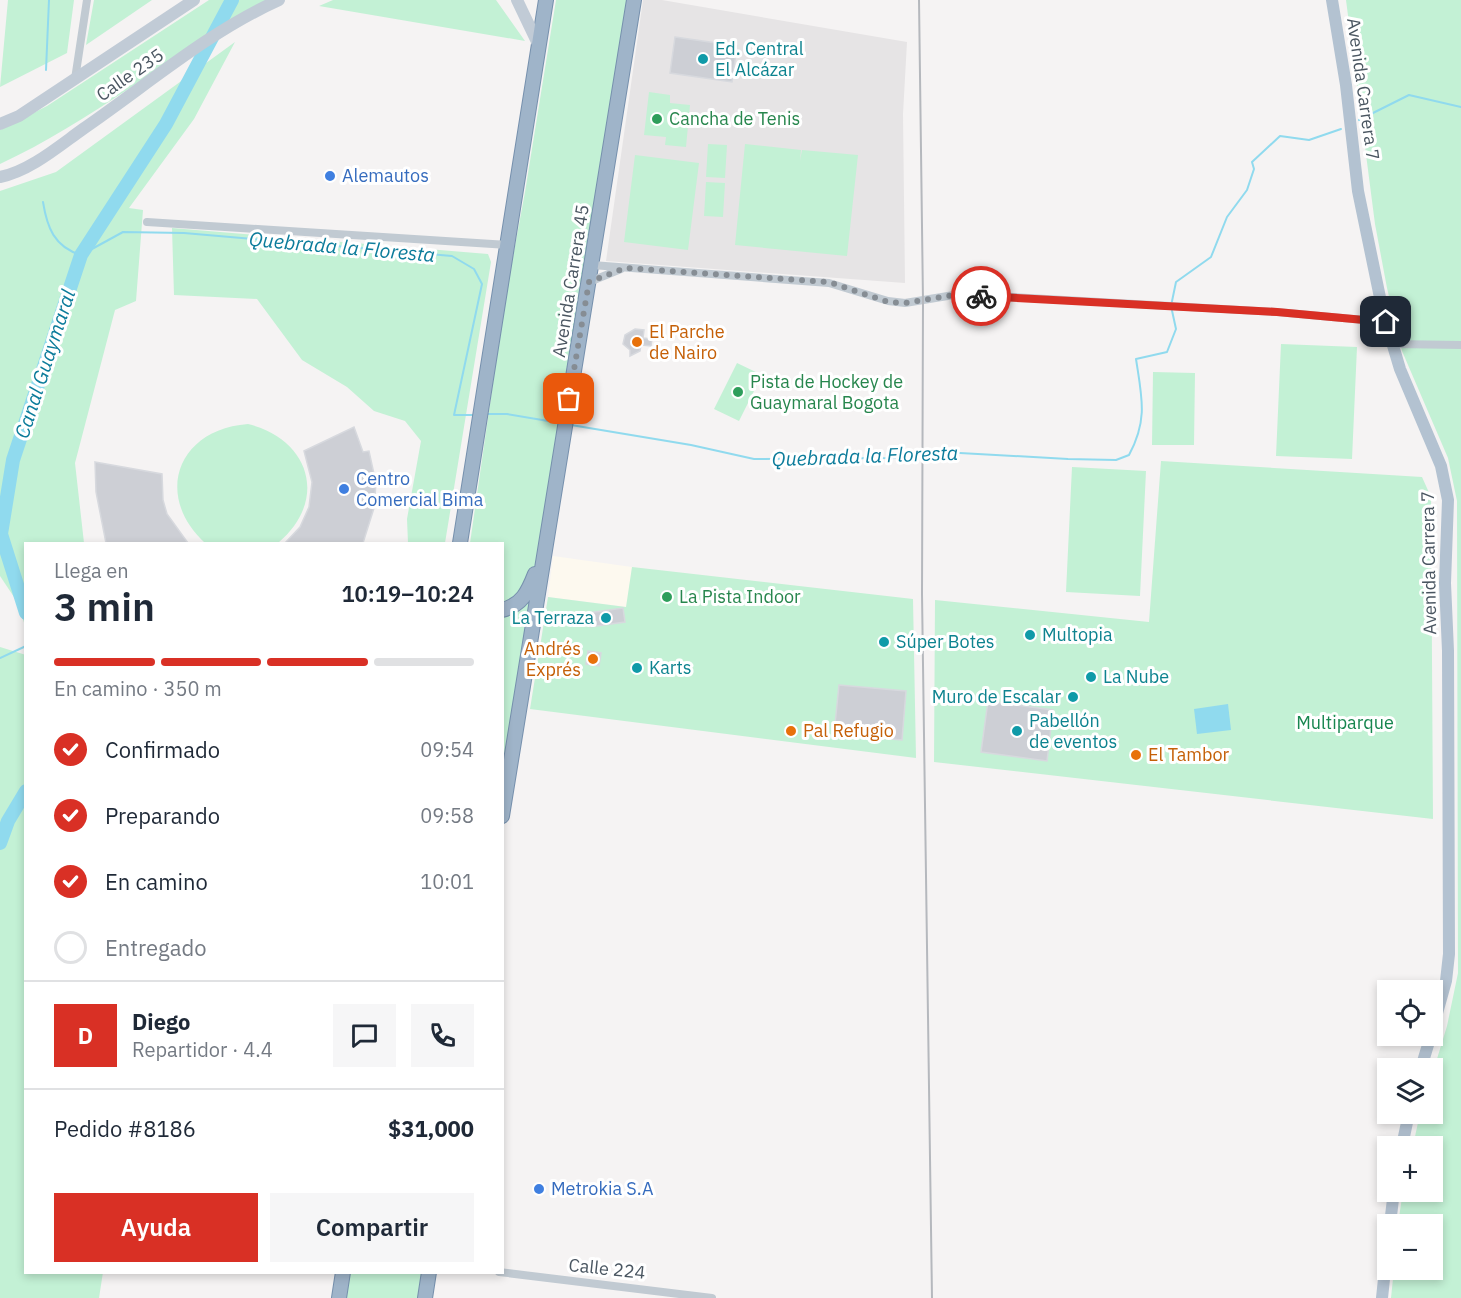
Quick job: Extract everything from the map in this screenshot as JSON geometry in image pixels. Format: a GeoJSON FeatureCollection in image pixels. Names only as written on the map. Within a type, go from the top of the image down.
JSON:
{"type":"FeatureCollection","features":[{"type":"Feature","properties":{"kind":"highway"},"geometry":{"type":"LineString","coordinates":[[462,542],[546,0]]}},
{"type":"Feature","properties":{"kind":"highway","name":"Avenida Carrera 45"},"geometry":{"type":"LineString","coordinates":[[504,803],[634,0]]}},
{"type":"Feature","properties":{"kind":"highway"},"geometry":{"type":"LineString","coordinates":[[504,609],[519,604],[529,590],[549,522]]}},
{"type":"Feature","properties":{"kind":"highway"},"geometry":{"type":"LineString","coordinates":[[339,1298],[343,1274]]}},
{"type":"Feature","properties":{"kind":"highway"},"geometry":{"type":"LineString","coordinates":[[425,1298],[429,1274]]}},
{"type":"Feature","properties":{"kind":"main road","name":"Calle 235"},"geometry":{"type":"LineString","coordinates":[[0,124],[19,116],[194,0]]}},
{"type":"Feature","properties":{"kind":"main road","name":"Calle 235"},"geometry":{"type":"LineString","coordinates":[[0,177],[9,175],[48,153],[226,29],[279,0]]}},
{"type":"Feature","properties":{"kind":"main road"},"geometry":{"type":"LineString","coordinates":[[517,0],[539,46]]}},
{"type":"Feature","properties":{"kind":"main road","name":"Avenida Carrera 7"},"geometry":{"type":"LineString","coordinates":[[1332,0],[1346,85],[1358,191],[1386,322],[1400,369],[1441,466],[1448,500],[1445,583],[1448,651],[1449,954],[1443,992]]}},
{"type":"Feature","properties":{"kind":"main road"},"geometry":{"type":"LineString","coordinates":[[1382,1298],[1384,1280]]}},
{"type":"Feature","properties":{"kind":"street"},"geometry":{"type":"LineString","coordinates":[[75,79],[87,0]]}},
{"type":"Feature","properties":{"kind":"street"},"geometry":{"type":"LineString","coordinates":[[80,49],[84,61],[95,66]]}},
{"type":"Feature","properties":{"kind":"street"},"geometry":{"type":"LineString","coordinates":[[147,222],[508,245]]}},
{"type":"Feature","properties":{"kind":"street"},"geometry":{"type":"LineString","coordinates":[[592,265],[829,282],[888,302],[905,303],[960,294],[1277,312],[1386,322]]}},
{"type":"Feature","properties":{"kind":"street"},"geometry":{"type":"LineString","coordinates":[[589,282],[625,268]]}},
{"type":"Feature","properties":{"kind":"street"},"geometry":{"type":"LineString","coordinates":[[1392,344],[1461,345]]}},
{"type":"Feature","properties":{"kind":"street","name":"Calle 224"},"geometry":{"type":"LineString","coordinates":[[504,1273],[712,1298]]}},
{"type":"Feature","properties":{"kind":"shaded area"},"geometry":{"type":"Polygon","coordinates":[[[643,0],[662,0],[907,42],[903,114],[905,283],[606,261],[643,0]]]}},
{"type":"Feature","properties":{"kind":"shaded area"},"geometry":{"type":"Polygon","coordinates":[[[553,556],[632,567],[627,607],[548,597],[553,556]]]}},
{"type":"Feature","properties":{"kind":"green space"},"geometry":{"type":"Polygon","coordinates":[[[8,0],[74,0],[67,53],[0,87],[8,0]]]}},
{"type":"Feature","properties":{"kind":"green space"},"geometry":{"type":"Polygon","coordinates":[[[94,0],[152,0],[86,45],[94,0]]]}},
{"type":"Feature","properties":{"kind":"green space"},"geometry":{"type":"Polygon","coordinates":[[[209,0],[267,0],[69,127],[0,164],[0,130],[47,106],[209,0]]]}},
{"type":"Feature","properties":{"kind":"green space"},"geometry":{"type":"Polygon","coordinates":[[[333,0],[496,0],[525,41],[319,6],[333,0]]]}},
{"type":"Feature","properties":{"kind":"green space"},"geometry":{"type":"Polygon","coordinates":[[[556,0],[629,0],[504,772],[504,542],[470,542],[505,300],[556,0]]]}},
{"type":"Feature","properties":{"kind":"green space"},"geometry":{"type":"Polygon","coordinates":[[[1346,0],[1461,0],[1461,1298],[1391,1298],[1393,1280],[1443,1280],[1443,1214],[1400,1214],[1401,1202],[1443,1202],[1443,1136],[1415,1136],[1418,1124],[1443,1124],[1443,1058],[1437,1058],[1441,1046],[1443,1046],[1458,973],[1457,501],[1448,458],[1402,351],[1375,224],[1346,0]]]}},
{"type":"Feature","properties":{"kind":"green space"},"geometry":{"type":"Polygon","coordinates":[[[235,42],[194,119],[129,208],[143,210],[136,301],[115,310],[75,463],[84,542],[24,542],[24,623],[18,603],[0,576],[0,191],[56,172],[235,42]]]}},
{"type":"Feature","properties":{"kind":"green space"},"geometry":{"type":"Polygon","coordinates":[[[649,92],[670,95],[670,103],[690,105],[686,147],[665,145],[666,137],[644,135],[649,92]]]}},
{"type":"Feature","properties":{"kind":"green space"},"geometry":{"type":"Polygon","coordinates":[[[708,144],[727,145],[725,178],[706,177],[708,144]]]}},
{"type":"Feature","properties":{"kind":"green space"},"geometry":{"type":"Polygon","coordinates":[[[745,144],[801,150],[800,161],[802,150],[858,155],[847,256],[735,245],[745,144]]]}},
{"type":"Feature","properties":{"kind":"green space"},"geometry":{"type":"Polygon","coordinates":[[[635,155],[699,163],[688,250],[624,242],[635,155]]]}},
{"type":"Feature","properties":{"kind":"green space"},"geometry":{"type":"Polygon","coordinates":[[[706,182],[725,183],[723,217],[704,216],[706,182]]]}},
{"type":"Feature","properties":{"kind":"green space"},"geometry":{"type":"Polygon","coordinates":[[[172,228],[488,254],[491,262],[445,542],[408,542],[407,519],[421,441],[405,421],[374,411],[347,387],[302,360],[257,299],[174,295],[172,228]]]}},
{"type":"Feature","properties":{"kind":"green space"},"geometry":{"type":"Polygon","coordinates":[[[1281,344],[1357,347],[1352,459],[1276,456],[1281,344]]]}},
{"type":"Feature","properties":{"kind":"green space","name":"Pista de Hockey de Guaymaral Bogota"},"geometry":{"type":"Polygon","coordinates":[[[737,363],[762,375],[739,421],[714,409],[737,363]]]}},
{"type":"Feature","properties":{"kind":"green space"},"geometry":{"type":"Polygon","coordinates":[[[1153,372],[1195,373],[1194,445],[1152,445],[1153,372]]]}},
{"type":"Feature","properties":{"kind":"green space"},"geometry":{"type":"Polygon","coordinates":[[[248,424],[269,432],[286,443],[298,457],[305,473],[307,490],[304,508],[294,526],[279,542],[204,542],[189,524],[180,505],[177,486],[181,467],[190,451],[204,438],[224,429],[248,424]]]}},
{"type":"Feature","properties":{"kind":"green space","name":"Multiparque"},"geometry":{"type":"Polygon","coordinates":[[[1161,461],[1422,477],[1431,497],[1433,819],[934,762],[935,600],[1149,622],[1161,461]]]}},
{"type":"Feature","properties":{"kind":"green space"},"geometry":{"type":"Polygon","coordinates":[[[1072,467],[1146,471],[1140,596],[1066,592],[1072,467]]]}},
{"type":"Feature","properties":{"kind":"green space"},"geometry":{"type":"Polygon","coordinates":[[[632,567],[913,599],[916,758],[530,709],[548,597],[626,607],[632,567]]]}},
{"type":"Feature","properties":{"kind":"green space"},"geometry":{"type":"Polygon","coordinates":[[[0,647],[24,654],[24,1274],[103,1274],[99,1298],[0,1298],[0,647]]]}},
{"type":"Feature","properties":{"kind":"green space"},"geometry":{"type":"Polygon","coordinates":[[[349,1274],[423,1274],[419,1298],[345,1298],[349,1274]]]}},
{"type":"Feature","properties":{"kind":"water"},"geometry":{"type":"Polygon","coordinates":[[[1228,704],[1231,730],[1197,734],[1194,709],[1228,704]]]}},
{"type":"Feature","properties":{"kind":"building","name":"Ed. Central El Alcázar"},"geometry":{"type":"Polygon","coordinates":[[[675,37],[737,46],[732,82],[670,73],[675,37]]]}},
{"type":"Feature","properties":{"kind":"building","name":"El Parche de Nairo"},"geometry":{"type":"Polygon","coordinates":[[[635,329],[644,330],[643,338],[652,339],[651,346],[641,345],[640,351],[630,356],[630,350],[623,344],[625,335],[635,329]]]}},
{"type":"Feature","properties":{"kind":"building","name":"Centro Comercial Bima"},"geometry":{"type":"Polygon","coordinates":[[[354,427],[363,452],[369,451],[376,483],[374,508],[363,542],[286,542],[300,527],[309,507],[312,482],[304,451],[354,427]]]}},
{"type":"Feature","properties":{"kind":"building"},"geometry":{"type":"Polygon","coordinates":[[[95,462],[162,474],[163,500],[167,514],[187,542],[106,542],[96,492],[95,462]]]}},
{"type":"Feature","properties":{"kind":"building","name":"La Terraza"},"geometry":{"type":"Polygon","coordinates":[[[623,608],[625,622],[590,627],[588,613],[623,608]]]}},
{"type":"Feature","properties":{"kind":"building","name":"Andrés Exprés"},"geometry":{"type":"Polygon","coordinates":[[[588,651],[601,653],[599,666],[586,664],[588,651]]]}},
{"type":"Feature","properties":{"kind":"building"},"geometry":{"type":"Polygon","coordinates":[[[839,685],[906,691],[902,740],[834,734],[839,685]]]}},
{"type":"Feature","properties":{"kind":"building","name":"Pabellón de eventos"},"geometry":{"type":"Polygon","coordinates":[[[988,701],[1053,710],[1047,761],[981,752],[988,701]]]}},
{"type":"Feature","properties":{"kind":"waterway","name":"Canal Guaymaral"},"geometry":{"type":"LineString","coordinates":[[46,70],[49,0]]}},
{"type":"Feature","properties":{"kind":"waterway","name":"Canal Guaymaral"},"geometry":{"type":"LineString","coordinates":[[24,607],[1,534],[13,460],[81,255],[166,124],[232,0]]}},
{"type":"Feature","properties":{"kind":"waterway","name":"Quebrada la Floresta"},"geometry":{"type":"LineString","coordinates":[[1359,120],[1409,95],[1461,107]]}},
{"type":"Feature","properties":{"kind":"waterway","name":"Quebrada la Floresta"},"geometry":{"type":"LineString","coordinates":[[571,425],[691,445],[754,459],[897,458],[942,452],[1116,460],[1129,455],[1139,431],[1142,408],[1136,359],[1167,352],[1176,329],[1171,306],[1176,282],[1211,257],[1227,217],[1247,190],[1254,169],[1252,162],[1280,136],[1309,140],[1341,129]]}},
{"type":"Feature","properties":{"kind":"waterway","name":"Quebrada la Floresta"},"geometry":{"type":"LineString","coordinates":[[43,202],[53,235],[64,247],[81,255],[123,232],[184,233],[452,256],[474,269],[482,284],[454,415],[476,415]]}},
{"type":"Feature","properties":{"kind":"waterway","name":"Quebrada la Floresta"},"geometry":{"type":"LineString","coordinates":[[485,414],[507,414],[560,423]]}},
{"type":"Feature","properties":{"kind":"waterway"},"geometry":{"type":"LineString","coordinates":[[0,658],[24,647]]}},
{"type":"Feature","properties":{"kind":"waterway","name":"Canal Guaymaral"},"geometry":{"type":"LineString","coordinates":[[0,843],[8,821],[24,794]]}},
{"type":"Feature","properties":{"kind":"railway"},"geometry":{"type":"LineString","coordinates":[[919,0],[923,301],[922,594],[932,1298]]}},
{"type":"Feature","properties":{"kind":"way so far"},"geometry":{"type":"LineString","coordinates":[[569,399],[589,282],[625,268],[829,282],[888,302],[905,303],[960,294],[981,296]]}},
{"type":"Feature","properties":{"kind":"place","name":"Ed. Central El Alcázar"},"geometry":{"type":"Point","coordinates":[703,59]}},
{"type":"Feature","properties":{"kind":"place","name":"Cancha de Tenis"},"geometry":{"type":"Point","coordinates":[657,119]}},
{"type":"Feature","properties":{"kind":"place","name":"Alemautos"},"geometry":{"type":"Point","coordinates":[330,176]}},
{"type":"Feature","properties":{"kind":"place","name":"El Parche de Nairo"},"geometry":{"type":"Point","coordinates":[637,342]}},
{"type":"Feature","properties":{"kind":"place","name":"Pista de Hockey de Guaymaral Bogota"},"geometry":{"type":"Point","coordinates":[738,392]}},
{"type":"Feature","properties":{"kind":"place","name":"Centro Comercial Bima"},"geometry":{"type":"Point","coordinates":[344,489]}},
{"type":"Feature","properties":{"kind":"place","name":"La Pista Indoor"},"geometry":{"type":"Point","coordinates":[667,597]}},
{"type":"Feature","properties":{"kind":"place","name":"La Terraza"},"geometry":{"type":"Point","coordinates":[606,618]}},
{"type":"Feature","properties":{"kind":"place","name":"Multopia"},"geometry":{"type":"Point","coordinates":[1030,635]}},
{"type":"Feature","properties":{"kind":"place","name":"Súper Botes"},"geometry":{"type":"Point","coordinates":[884,642]}},
{"type":"Feature","properties":{"kind":"place","name":"Andrés Exprés"},"geometry":{"type":"Point","coordinates":[593,659]}},
{"type":"Feature","properties":{"kind":"place","name":"Karts"},"geometry":{"type":"Point","coordinates":[637,668]}},
{"type":"Feature","properties":{"kind":"place","name":"La Nube"},"geometry":{"type":"Point","coordinates":[1091,677]}},
{"type":"Feature","properties":{"kind":"place","name":"Muro de Escalar"},"geometry":{"type":"Point","coordinates":[1073,697]}},
{"type":"Feature","properties":{"kind":"place","name":"Pal Refugio"},"geometry":{"type":"Point","coordinates":[791,731]}},
{"type":"Feature","properties":{"kind":"place","name":"Pabellón de eventos"},"geometry":{"type":"Point","coordinates":[1017,731]}},
{"type":"Feature","properties":{"kind":"place","name":"El Tambor"},"geometry":{"type":"Point","coordinates":[1136,755]}},
{"type":"Feature","properties":{"kind":"place","name":"Metrokia S.A"},"geometry":{"type":"Point","coordinates":[539,1189]}},
{"type":"Feature","properties":{"kind":"route"},"geometry":{"type":"LineString","coordinates":[[981,296],[1277,312],[1386,322]]}}]}
